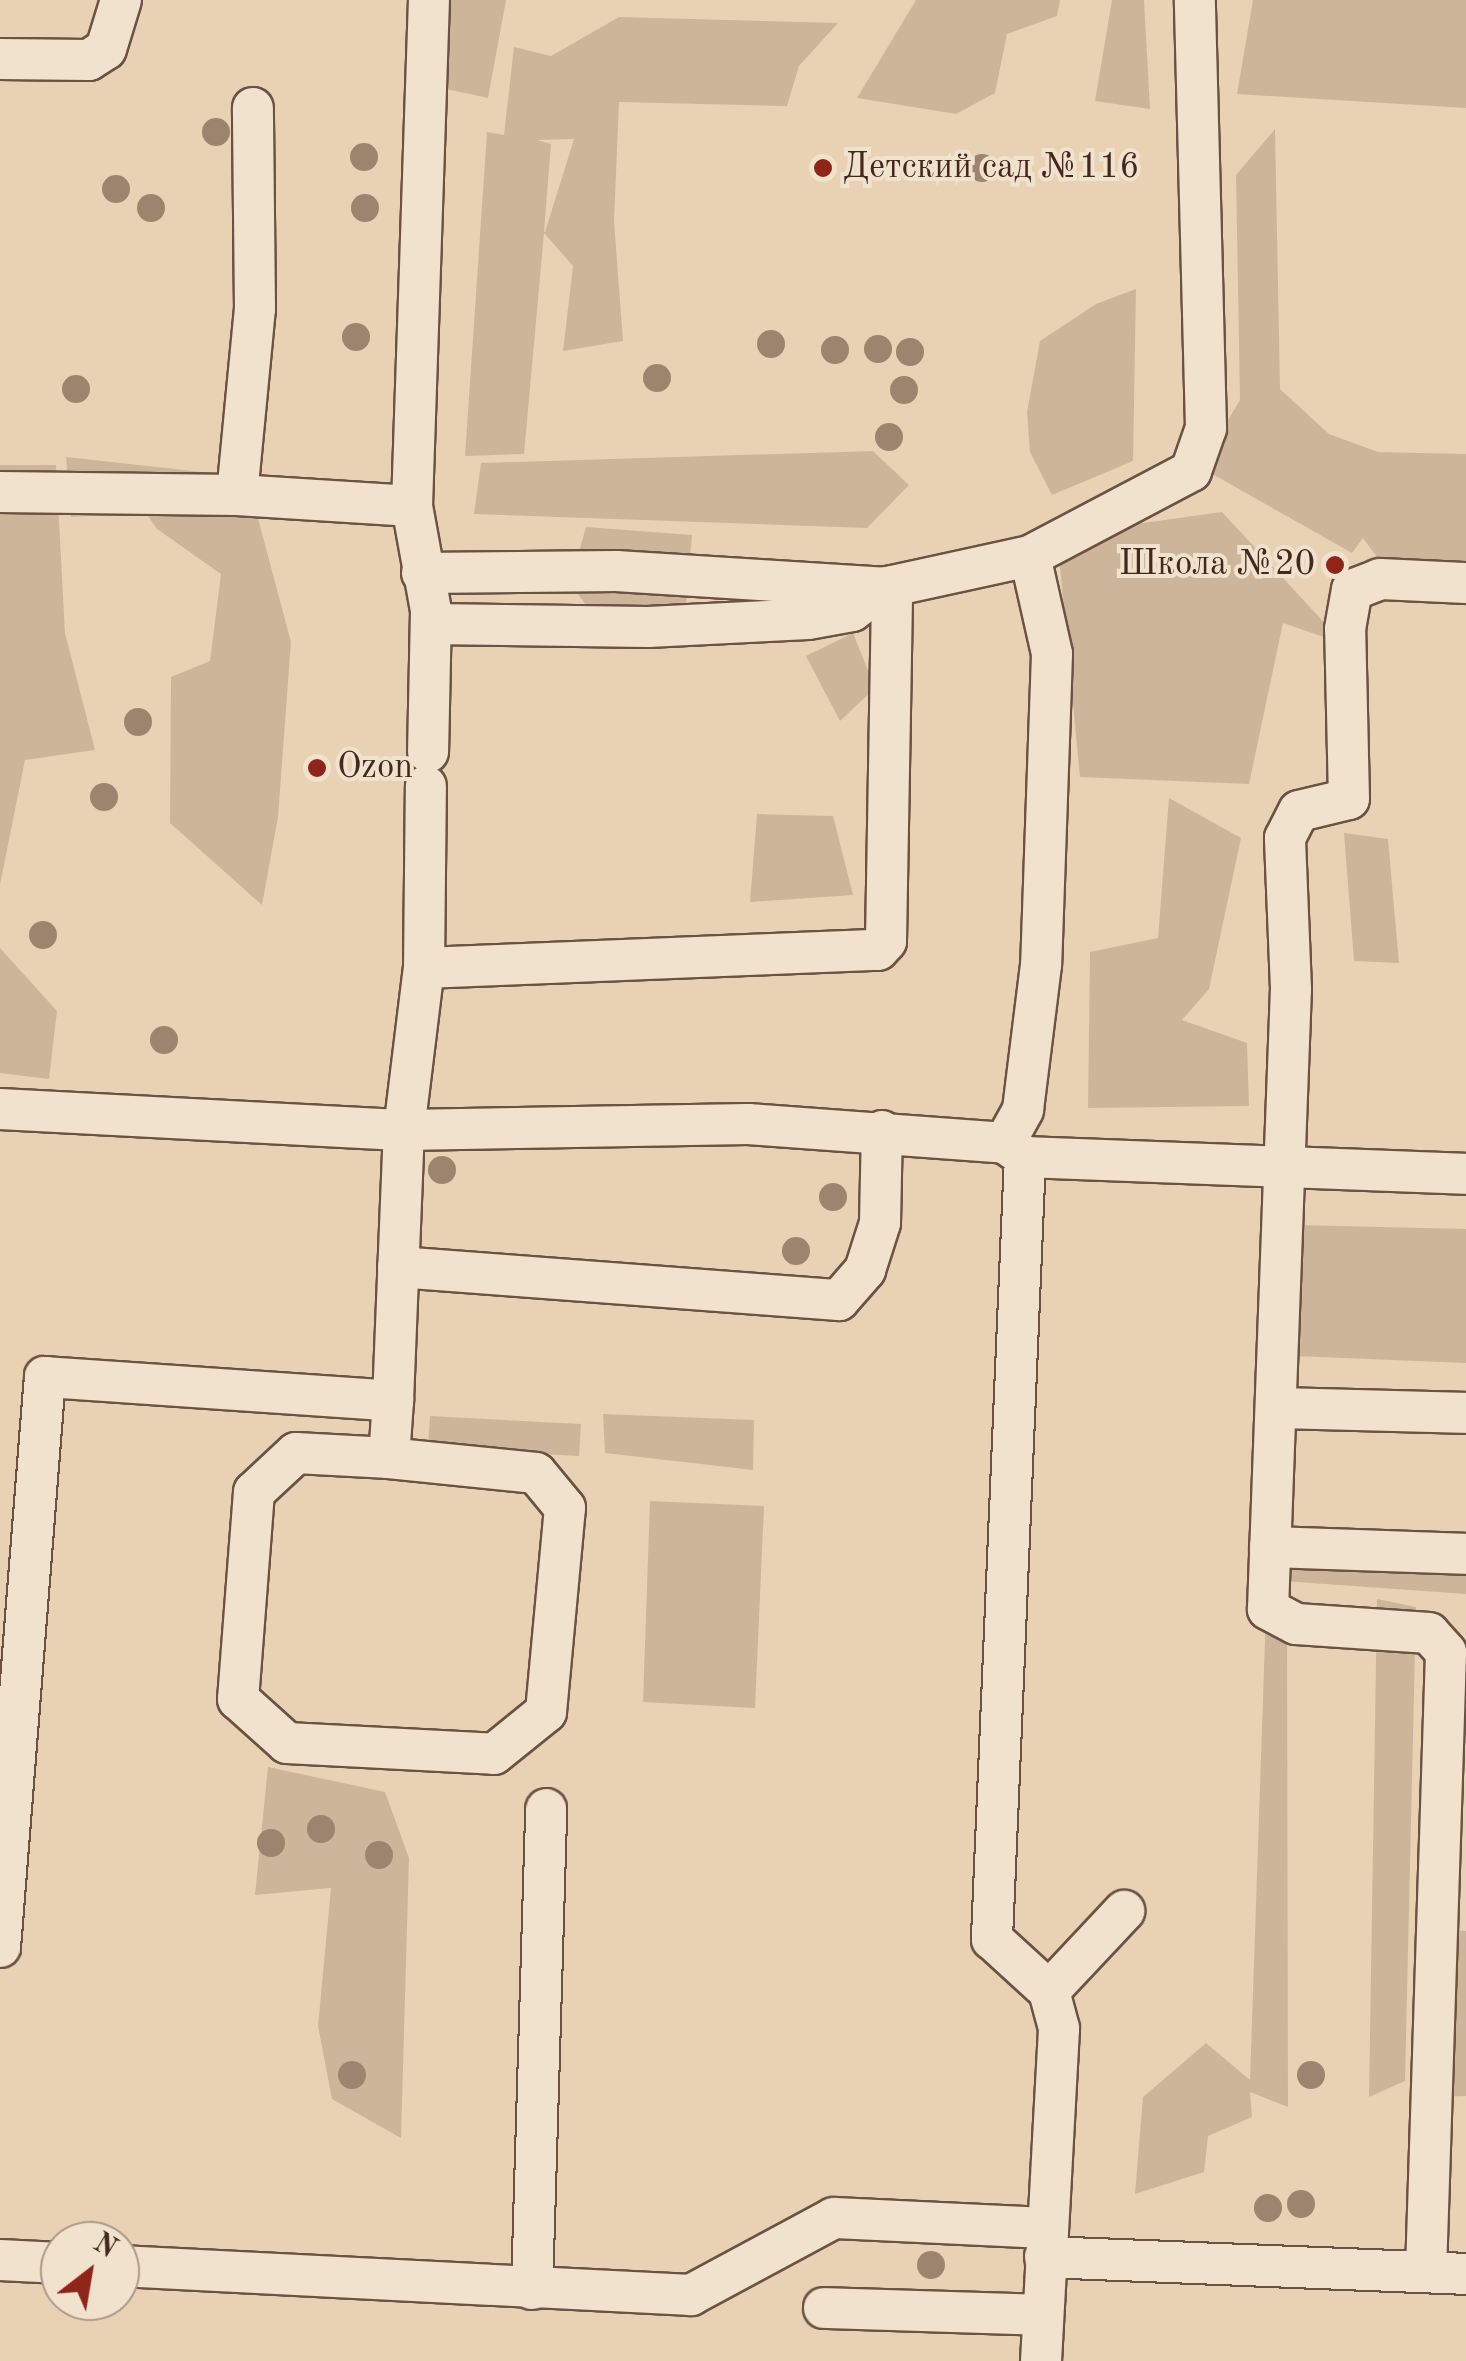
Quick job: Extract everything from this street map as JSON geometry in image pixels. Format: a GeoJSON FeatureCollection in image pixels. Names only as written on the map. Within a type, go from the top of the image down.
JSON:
{"type":"FeatureCollection","features":[{"type":"Feature","properties":{"kind":"lane"},"geometry":{"type":"LineString","coordinates":[[0,59],[89,60],[106,49],[122,0]]}},
{"type":"Feature","properties":{"kind":"lane"},"geometry":{"type":"LineString","coordinates":[[388,1458],[394,1401],[404,1130],[424,968],[430,624],[412,506],[429,0]]}},
{"type":"Feature","properties":{"kind":"lane"},"geometry":{"type":"LineString","coordinates":[[422,574],[616,571],[888,587],[1030,556],[1191,471],[1206,428],[1195,0]]}},
{"type":"Feature","properties":{"kind":"lane"},"geometry":{"type":"LineString","coordinates":[[237,495],[256,310],[252,108]]}},
{"type":"Feature","properties":{"kind":"lane"},"geometry":{"type":"LineString","coordinates":[[0,492],[237,495],[412,506]]}},
{"type":"Feature","properties":{"kind":"lane"},"geometry":{"type":"LineString","coordinates":[[1030,556],[1052,654],[1041,965],[1015,1150],[992,1939],[1048,1991],[1059,2029],[1041,2361]]}},
{"type":"Feature","properties":{"kind":"lane"},"geometry":{"type":"LineString","coordinates":[[1426,2272],[1446,1652],[1430,1633],[1278,1618],[1268,1609],[1280,1408],[1280,1170],[1291,990],[1285,838],[1299,812],[1349,799],[1345,629],[1352,590],[1380,580],[1466,583]]}},
{"type":"Feature","properties":{"kind":"lane"},"geometry":{"type":"LineString","coordinates":[[430,624],[648,627],[808,619],[852,611],[888,587]]}},
{"type":"Feature","properties":{"kind":"lane"},"geometry":{"type":"LineString","coordinates":[[424,968],[878,950],[886,941],[888,587]]}},
{"type":"Feature","properties":{"kind":"lane"},"geometry":{"type":"LineString","coordinates":[[0,1109],[404,1130],[748,1124],[882,1131],[1015,1150],[1280,1170],[1466,1174]]}},
{"type":"Feature","properties":{"kind":"lane"},"geometry":{"type":"LineString","coordinates":[[398,1267],[839,1300],[865,1270],[880,1222],[882,1131]]}},
{"type":"Feature","properties":{"kind":"lane"},"geometry":{"type":"LineString","coordinates":[[0,1947],[46,1377],[394,1401]]}},
{"type":"Feature","properties":{"kind":"lane"},"geometry":{"type":"LineString","coordinates":[[1280,1408],[1466,1413]]}},
{"type":"Feature","properties":{"kind":"lane"},"geometry":{"type":"LineString","coordinates":[[296,1453],[388,1458],[536,1473],[565,1508],[546,1712],[494,1754],[287,1743],[238,1699],[254,1492],[296,1453]]}},
{"type":"Feature","properties":{"kind":"lane"},"geometry":{"type":"LineString","coordinates":[[1270,1547],[1466,1554]]}},
{"type":"Feature","properties":{"kind":"lane"},"geometry":{"type":"LineString","coordinates":[[532,2289],[546,1809]]}},
{"type":"Feature","properties":{"kind":"lane"},"geometry":{"type":"LineString","coordinates":[[1048,1991],[1124,1911]]}},
{"type":"Feature","properties":{"kind":"lane"},"geometry":{"type":"LineString","coordinates":[[140,2267],[691,2295],[834,2218],[1046,2243],[1466,2274]]}},
{"type":"Feature","properties":{"kind":"lane"},"geometry":{"type":"LineString","coordinates":[[0,2260],[40,2262]]}},
{"type":"Feature","properties":{"kind":"lane"},"geometry":{"type":"LineString","coordinates":[[824,2308],[1043,2315]]}},
{"type":"Feature","properties":{"kind":"shaded area"},"geometry":{"type":"Polygon","coordinates":[[[412,0],[506,0],[488,98],[405,80],[412,0]]]}},
{"type":"Feature","properties":{"kind":"shaded area"},"geometry":{"type":"Polygon","coordinates":[[[916,0],[1060,0],[1057,16],[1007,34],[995,93],[956,114],[857,98],[916,0]]]}},
{"type":"Feature","properties":{"kind":"shaded area"},"geometry":{"type":"Polygon","coordinates":[[[1112,0],[1144,0],[1150,109],[1095,101],[1112,0]]]}},
{"type":"Feature","properties":{"kind":"shaded area"},"geometry":{"type":"Polygon","coordinates":[[[1253,0],[1466,0],[1466,108],[1237,94],[1253,0]]]}},
{"type":"Feature","properties":{"kind":"shaded area"},"geometry":{"type":"Polygon","coordinates":[[[619,17],[838,23],[799,66],[787,106],[619,102],[614,221],[623,341],[563,351],[573,266],[544,233],[524,454],[465,456],[487,132],[504,135],[514,47],[551,56],[619,17]],[[574,139],[537,140],[551,144],[545,232],[574,139]]]}},
{"type":"Feature","properties":{"kind":"shaded area"},"geometry":{"type":"Polygon","coordinates":[[[1275,129],[1280,389],[1329,434],[1378,452],[1466,454],[1466,563],[1377,557],[1363,538],[1352,553],[1200,467],[1240,400],[1236,175],[1275,129]]]}},
{"type":"Feature","properties":{"kind":"shaded area"},"geometry":{"type":"Polygon","coordinates":[[[1136,289],[1133,461],[1052,495],[1030,452],[1027,412],[1040,341],[1096,304],[1136,289]]]}},
{"type":"Feature","properties":{"kind":"shaded area"},"geometry":{"type":"Polygon","coordinates":[[[873,451],[909,485],[867,528],[474,514],[481,463],[873,451]]]}},
{"type":"Feature","properties":{"kind":"shaded area"},"geometry":{"type":"Polygon","coordinates":[[[66,457],[247,477],[291,642],[278,817],[262,905],[170,823],[171,677],[210,661],[221,574],[157,529],[146,513],[71,517],[66,457]]]}},
{"type":"Feature","properties":{"kind":"shaded area"},"geometry":{"type":"Polygon","coordinates":[[[0,465],[56,465],[65,633],[95,750],[25,760],[0,885],[0,465]]]}},
{"type":"Feature","properties":{"kind":"shaded area"},"geometry":{"type":"Polygon","coordinates":[[[1222,512],[1344,644],[1283,623],[1249,784],[1080,777],[1057,535],[1222,512]]]}},
{"type":"Feature","properties":{"kind":"shaded area"},"geometry":{"type":"Polygon","coordinates":[[[586,527],[692,535],[683,641],[609,635],[570,584],[586,527]]]}},
{"type":"Feature","properties":{"kind":"shaded area"},"geometry":{"type":"Polygon","coordinates":[[[853,633],[875,688],[840,721],[806,656],[853,633]]]}},
{"type":"Feature","properties":{"kind":"shaded area"},"geometry":{"type":"Polygon","coordinates":[[[1169,798],[1241,838],[1209,989],[1182,1020],[1247,1043],[1249,1106],[1088,1108],[1090,952],[1158,938],[1169,798]]]}},
{"type":"Feature","properties":{"kind":"shaded area"},"geometry":{"type":"Polygon","coordinates":[[[757,814],[833,816],[853,895],[750,902],[757,814]]]}},
{"type":"Feature","properties":{"kind":"shaded area"},"geometry":{"type":"Polygon","coordinates":[[[1344,833],[1388,839],[1399,963],[1354,961],[1344,833]]]}},
{"type":"Feature","properties":{"kind":"shaded area"},"geometry":{"type":"Polygon","coordinates":[[[0,948],[57,1011],[49,1079],[0,1073],[0,948]]]}},
{"type":"Feature","properties":{"kind":"shaded area"},"geometry":{"type":"Polygon","coordinates":[[[1296,1225],[1466,1229],[1466,1363],[1294,1356],[1296,1225]]]}},
{"type":"Feature","properties":{"kind":"shaded area"},"geometry":{"type":"Polygon","coordinates":[[[603,1414],[754,1420],[753,1470],[605,1453],[603,1414]]]}},
{"type":"Feature","properties":{"kind":"shaded area"},"geometry":{"type":"Polygon","coordinates":[[[430,1416],[581,1424],[579,1456],[428,1448],[430,1416]]]}},
{"type":"Feature","properties":{"kind":"shaded area"},"geometry":{"type":"Polygon","coordinates":[[[650,1501],[764,1506],[755,1708],[643,1702],[650,1501]]]}},
{"type":"Feature","properties":{"kind":"shaded area"},"geometry":{"type":"Polygon","coordinates":[[[1274,1533],[1466,1540],[1466,1594],[1283,1581],[1274,1533]]]}},
{"type":"Feature","properties":{"kind":"shaded area"},"geometry":{"type":"Polygon","coordinates":[[[1377,1599],[1416,1607],[1405,2081],[1369,2097],[1377,1599]]]}},
{"type":"Feature","properties":{"kind":"shaded area"},"geometry":{"type":"Polygon","coordinates":[[[1287,1605],[1288,2107],[1250,2092],[1252,2117],[1208,2136],[1204,2172],[1135,2194],[1143,2097],[1206,2043],[1250,2080],[1266,1610],[1287,1605]]]}},
{"type":"Feature","properties":{"kind":"shaded area"},"geometry":{"type":"Polygon","coordinates":[[[268,1767],[385,1792],[409,1858],[401,2138],[332,2099],[318,2026],[331,1888],[255,1895],[268,1767]]]}},
{"type":"Feature","properties":{"kind":"shaded area"},"geometry":{"type":"Polygon","coordinates":[[[1444,1929],[1466,1931],[1466,2096],[1432,2097],[1444,1929]]]}},
{"type":"Feature","properties":{"kind":"place","name":"Детский сад №116"},"geometry":{"type":"Point","coordinates":[823,168]}},
{"type":"Feature","properties":{"kind":"place","name":"Школа №20"},"geometry":{"type":"Point","coordinates":[1335,565]}},
{"type":"Feature","properties":{"kind":"place","name":"Ozon"},"geometry":{"type":"Point","coordinates":[317,768]}}]}
